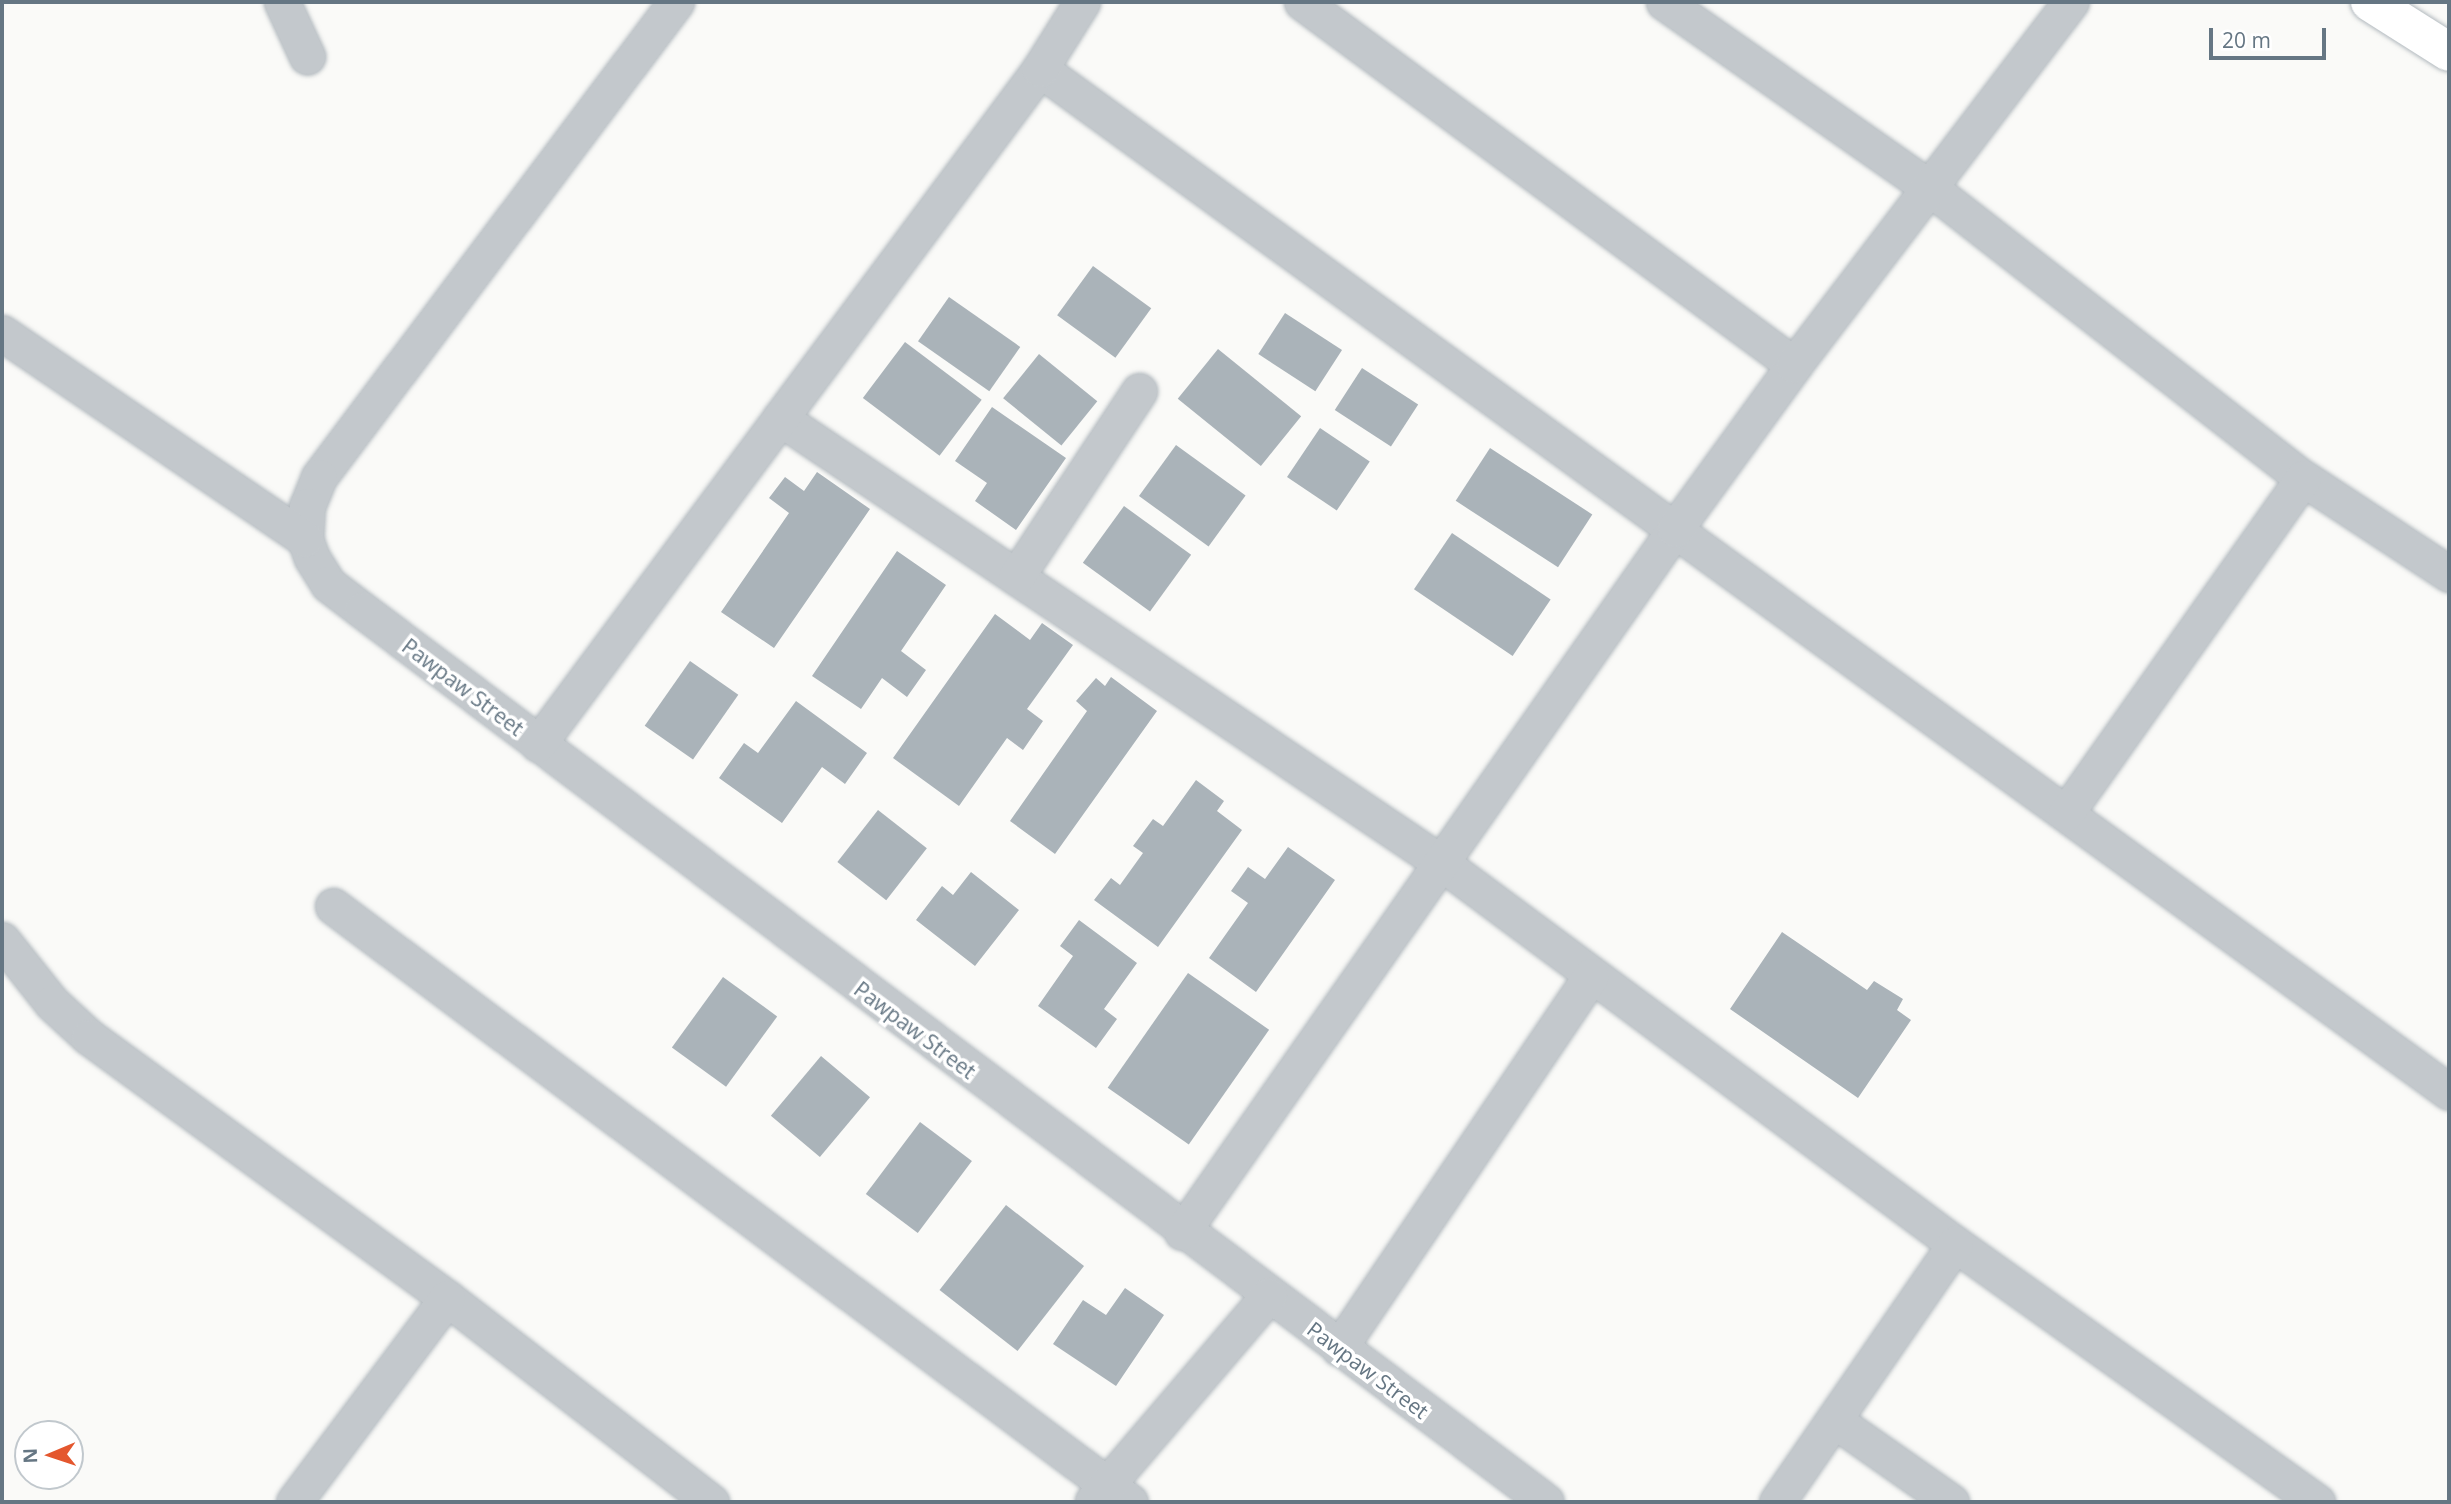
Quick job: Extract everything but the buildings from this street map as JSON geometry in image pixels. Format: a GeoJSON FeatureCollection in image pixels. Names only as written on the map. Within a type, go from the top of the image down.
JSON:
{"type":"FeatureCollection","features":[{"type":"Feature","properties":{"kind":"street"},"geometry":{"type":"LineString","coordinates":[[282,2],[307,56]]}},
{"type":"Feature","properties":{"kind":"street"},"geometry":{"type":"LineString","coordinates":[[305,539],[307,506],[319,477],[676,2]]}},
{"type":"Feature","properties":{"kind":"street"},"geometry":{"type":"LineString","coordinates":[[538,744],[1040,69],[1082,2]]}},
{"type":"Feature","properties":{"kind":"street"},"geometry":{"type":"LineString","coordinates":[[1302,2],[1794,365]]}},
{"type":"Feature","properties":{"kind":"street"},"geometry":{"type":"LineString","coordinates":[[1664,2],[1930,188],[2304,478],[2449,574]]}},
{"type":"Feature","properties":{"kind":"street"},"geometry":{"type":"LineString","coordinates":[[1182,1232],[1443,864],[1675,529],[1794,365],[2070,2]]}},
{"type":"Feature","properties":{"kind":"street"},"geometry":{"type":"LineString","coordinates":[[2370,2],[2449,52]]}},
{"type":"Feature","properties":{"kind":"street"},"geometry":{"type":"LineString","coordinates":[[1040,69],[2449,1092]]}},
{"type":"Feature","properties":{"kind":"street"},"geometry":{"type":"LineString","coordinates":[[2,333],[305,539]]}},
{"type":"Feature","properties":{"kind":"street"},"geometry":{"type":"LineString","coordinates":[[1016,577],[1139,391]]}},
{"type":"Feature","properties":{"kind":"street"},"geometry":{"type":"LineString","coordinates":[[780,418],[1443,864],[1955,1244],[2317,1502]]}},
{"type":"Feature","properties":{"kind":"street"},"geometry":{"type":"LineString","coordinates":[[2066,813],[2304,478]]}},
{"type":"Feature","properties":{"kind":"street","name":"Pawpaw Street"},"geometry":{"type":"LineString","coordinates":[[305,539],[328,584],[1182,1232],[1546,1502]]}},
{"type":"Feature","properties":{"kind":"street"},"geometry":{"type":"LineString","coordinates":[[333,906],[1110,1496],[1268,1296]]}},
{"type":"Feature","properties":{"kind":"street"},"geometry":{"type":"LineString","coordinates":[[2,940],[52,1003],[89,1037],[447,1298],[711,1502]]}},
{"type":"Feature","properties":{"kind":"street"},"geometry":{"type":"LineString","coordinates":[[1339,1349],[1591,976]]}},
{"type":"Feature","properties":{"kind":"street"},"geometry":{"type":"LineString","coordinates":[[1777,1502],[1955,1244]]}},
{"type":"Feature","properties":{"kind":"street"},"geometry":{"type":"LineString","coordinates":[[294,1502],[447,1298]]}},
{"type":"Feature","properties":{"kind":"street"},"geometry":{"type":"LineString","coordinates":[[1834,1420],[1951,1502]]}}]}
